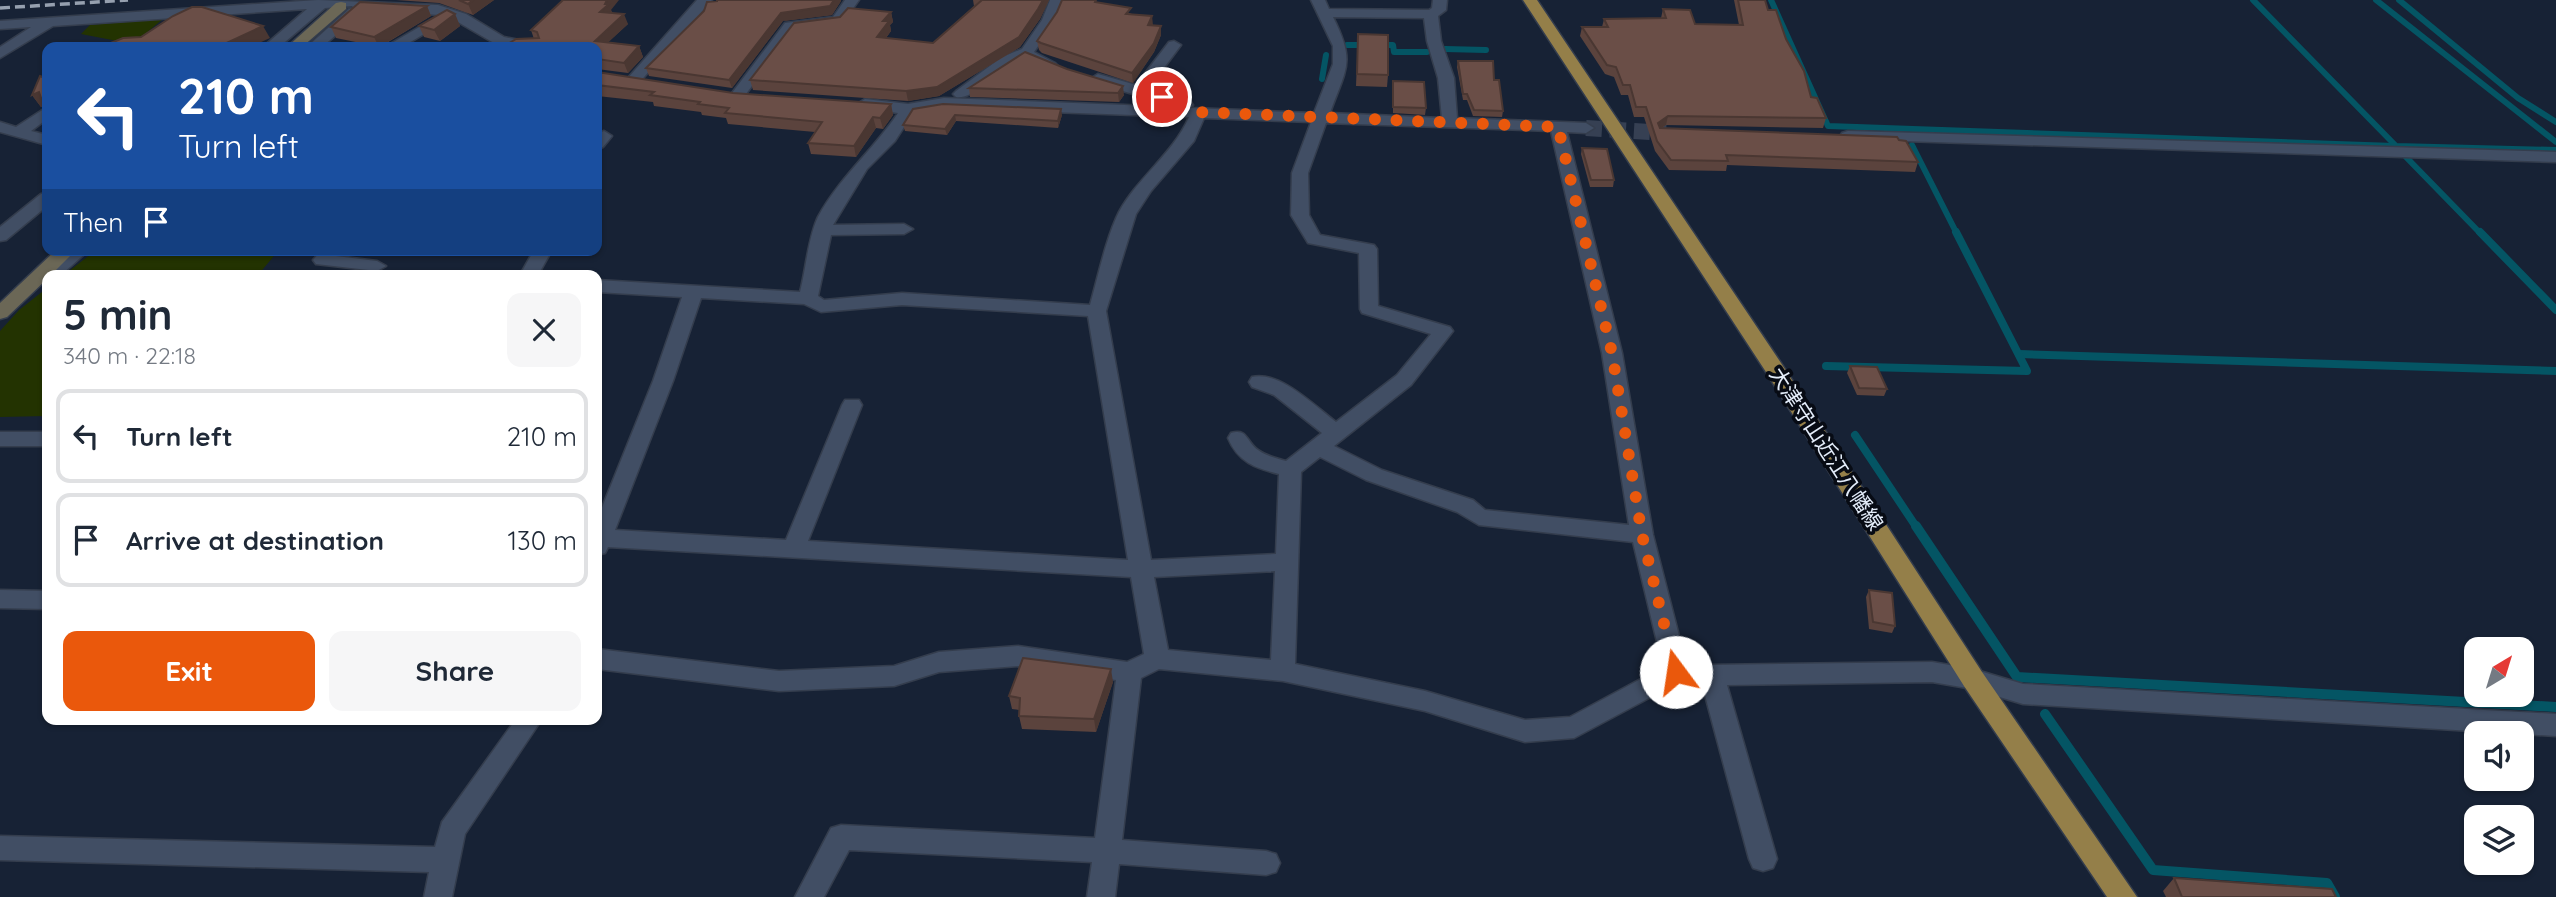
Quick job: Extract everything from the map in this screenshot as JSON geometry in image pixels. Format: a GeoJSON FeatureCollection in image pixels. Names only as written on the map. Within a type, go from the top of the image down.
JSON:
{"type":"FeatureCollection","features":[{"type":"Feature","properties":{"kind":"main road","name":"大津守山近江八幡線"},"geometry":{"type":"LineString","coordinates":[[1530,0],[1774,369],[1973,679],[2123,897]]}},
{"type":"Feature","properties":{"kind":"street"},"geometry":{"type":"LineString","coordinates":[[632,82],[705,0]]}},
{"type":"Feature","properties":{"kind":"street"},"geometry":{"type":"LineString","coordinates":[[760,97],[730,95],[790,26],[837,21],[852,0]]}},
{"type":"Feature","properties":{"kind":"street"},"geometry":{"type":"LineString","coordinates":[[944,103],[971,88],[1007,60],[1027,52],[1049,20],[1058,0]]}},
{"type":"Feature","properties":{"kind":"street"},"geometry":{"type":"LineString","coordinates":[[1290,469],[1404,380],[1443,331],[1368,309],[1368,249],[1314,239],[1300,215],[1300,173],[1340,64],[1340,46],[1322,7],[1431,13],[1439,10],[1440,0]]}},
{"type":"Feature","properties":{"kind":"street"},"geometry":{"type":"LineString","coordinates":[[0,24],[355,2],[361,6],[438,9],[448,7],[499,40],[509,42]]}},
{"type":"Feature","properties":{"kind":"street"},"geometry":{"type":"LineString","coordinates":[[276,42],[323,3]]}},
{"type":"Feature","properties":{"kind":"street"},"geometry":{"type":"LineString","coordinates":[[300,42],[341,6]]}},
{"type":"Feature","properties":{"kind":"street"},"geometry":{"type":"LineString","coordinates":[[320,42],[361,6]]}},
{"type":"Feature","properties":{"kind":"street"},"geometry":{"type":"LineString","coordinates":[[401,42],[441,20],[448,7]]}},
{"type":"Feature","properties":{"kind":"street"},"geometry":{"type":"LineString","coordinates":[[158,33],[188,12]]}},
{"type":"Feature","properties":{"kind":"street"},"geometry":{"type":"LineString","coordinates":[[1431,13],[1434,41],[1446,78],[1450,124]]}},
{"type":"Feature","properties":{"kind":"street"},"geometry":{"type":"LineString","coordinates":[[0,54],[51,21]]}},
{"type":"Feature","properties":{"kind":"street"},"geometry":{"type":"LineString","coordinates":[[1140,90],[1174,44]]}},
{"type":"Feature","properties":{"kind":"street"},"geometry":{"type":"LineString","coordinates":[[1027,52],[1030,58],[1072,73],[1140,90],[1199,112]]}},
{"type":"Feature","properties":{"kind":"street"},"geometry":{"type":"LineString","coordinates":[[849,103],[908,109],[944,103],[1586,128]]}},
{"type":"Feature","properties":{"kind":"street"},"geometry":{"type":"LineString","coordinates":[[808,298],[826,219],[862,166],[889,138],[908,109]]}},
{"type":"Feature","properties":{"kind":"street"},"geometry":{"type":"LineString","coordinates":[[1157,659],[1097,312],[1127,214],[1144,188],[1188,138],[1199,112]]}},
{"type":"Feature","properties":{"kind":"street"},"geometry":{"type":"LineString","coordinates":[[5,129],[42,114]]}},
{"type":"Feature","properties":{"kind":"street"},"geometry":{"type":"LineString","coordinates":[[1558,127],[1612,353],[1642,535],[1676,672]]}},
{"type":"Feature","properties":{"kind":"street"},"geometry":{"type":"LineString","coordinates":[[5,129],[42,139]]}},
{"type":"Feature","properties":{"kind":"street"},"geometry":{"type":"LineString","coordinates":[[1827,135],[2556,157]]}},
{"type":"Feature","properties":{"kind":"street"},"geometry":{"type":"LineString","coordinates":[[0,236],[42,202]]}},
{"type":"Feature","properties":{"kind":"street"},"geometry":{"type":"LineString","coordinates":[[823,230],[904,229]]}},
{"type":"Feature","properties":{"kind":"street"},"geometry":{"type":"LineString","coordinates":[[326,256],[322,260],[377,265]]}},
{"type":"Feature","properties":{"kind":"street"},"geometry":{"type":"LineString","coordinates":[[0,314],[42,275]]}},
{"type":"Feature","properties":{"kind":"street"},"geometry":{"type":"LineString","coordinates":[[602,286],[808,298],[821,306],[902,299],[1097,312]]}},
{"type":"Feature","properties":{"kind":"street"},"geometry":{"type":"LineString","coordinates":[[602,530],[663,381],[694,290]]}},
{"type":"Feature","properties":{"kind":"street"},"geometry":{"type":"LineString","coordinates":[[1259,382],[1281,390],[1327,440],[1374,475],[1465,506],[1479,517],[1642,535]]}},
{"type":"Feature","properties":{"kind":"street"},"geometry":{"type":"LineString","coordinates":[[793,550],[852,405]]}},
{"type":"Feature","properties":{"kind":"street"},"geometry":{"type":"LineString","coordinates":[[1238,438],[1241,449],[1249,458],[1290,469]]}},
{"type":"Feature","properties":{"kind":"street"},"geometry":{"type":"LineString","coordinates":[[0,439],[42,439]]}},
{"type":"Feature","properties":{"kind":"street"},"geometry":{"type":"LineString","coordinates":[[1283,671],[1290,469]]}},
{"type":"Feature","properties":{"kind":"street"},"geometry":{"type":"LineString","coordinates":[[602,535],[793,550],[1143,569],[1287,562]]}},
{"type":"Feature","properties":{"kind":"street"},"geometry":{"type":"LineString","coordinates":[[0,599],[42,600]]}},
{"type":"Feature","properties":{"kind":"street"},"geometry":{"type":"LineString","coordinates":[[602,660],[779,681],[894,676],[939,662],[1017,656],[1129,672],[1157,659],[1283,671],[1425,701],[1525,731],[1574,727],[1676,672],[1712,675],[1932,672],[1973,679],[2022,694],[2556,725]]}},
{"type":"Feature","properties":{"kind":"street"},"geometry":{"type":"LineString","coordinates":[[1101,897],[1129,672]]}},
{"type":"Feature","properties":{"kind":"street"},"geometry":{"type":"LineString","coordinates":[[1712,675],[1763,859]]}},
{"type":"Feature","properties":{"kind":"street"},"geometry":{"type":"LineString","coordinates":[[438,897],[452,830],[526,725]]}},
{"type":"Feature","properties":{"kind":"street"},"geometry":{"type":"LineString","coordinates":[[809,897],[841,837],[1107,851],[1266,863]]}},
{"type":"Feature","properties":{"kind":"street"},"geometry":{"type":"LineString","coordinates":[[0,848],[445,860]]}},
{"type":"Feature","properties":{"kind":"green space"},"geometry":{"type":"Polygon","coordinates":[[[163,19],[135,42],[81,34],[90,25],[163,19]]]}},
{"type":"Feature","properties":{"kind":"green space"},"geometry":{"type":"Polygon","coordinates":[[[88,256],[274,256],[262,270],[70,270],[88,256]]]}},
{"type":"Feature","properties":{"kind":"green space"},"geometry":{"type":"Polygon","coordinates":[[[42,292],[42,416],[0,417],[0,331],[19,310],[42,292]]]}},
{"type":"Feature","properties":{"kind":"building"},"geometry":{"type":"Polygon","coordinates":[[[563,0],[607,0],[605,4],[609,4],[600,12],[624,14],[595,41],[639,46],[624,63],[602,60],[602,42],[511,42],[516,39],[539,38],[537,32],[531,30],[563,0]]]}},
{"type":"Feature","properties":{"kind":"building"},"geometry":{"type":"Polygon","coordinates":[[[834,0],[830,6],[781,13],[729,80],[646,68],[704,11],[707,2],[834,0]]]}},
{"type":"Feature","properties":{"kind":"building"},"geometry":{"type":"Polygon","coordinates":[[[982,0],[1043,0],[1019,37],[937,87],[906,91],[750,80],[794,23],[840,17],[848,8],[891,12],[883,21],[889,21],[877,37],[933,43],[982,0]]]}},
{"type":"Feature","properties":{"kind":"building"},"geometry":{"type":"Polygon","coordinates":[[[1062,0],[1096,0],[1095,2],[1131,8],[1126,14],[1152,16],[1148,25],[1161,26],[1154,43],[1132,73],[1037,41],[1062,0]]]}},
{"type":"Feature","properties":{"kind":"building"},"geometry":{"type":"Polygon","coordinates":[[[1738,0],[1765,0],[1768,10],[1776,10],[1786,39],[1804,71],[1811,97],[1817,98],[1826,118],[1668,116],[1658,123],[1660,128],[1897,137],[1906,141],[1918,162],[1726,155],[1728,161],[1671,160],[1657,141],[1646,107],[1636,107],[1630,85],[1623,85],[1616,67],[1607,65],[1582,27],[1608,27],[1604,19],[1666,18],[1663,9],[1690,10],[1695,24],[1743,25],[1738,0]]]}},
{"type":"Feature","properties":{"kind":"building"},"geometry":{"type":"Polygon","coordinates":[[[360,2],[427,6],[374,37],[331,27],[360,2]]]}},
{"type":"Feature","properties":{"kind":"building"},"geometry":{"type":"Polygon","coordinates":[[[192,7],[202,7],[263,26],[229,42],[113,42],[123,38],[141,37],[192,7]]]}},
{"type":"Feature","properties":{"kind":"building"},"geometry":{"type":"Polygon","coordinates":[[[447,10],[455,14],[434,30],[419,26],[447,10]]]}},
{"type":"Feature","properties":{"kind":"building"},"geometry":{"type":"Polygon","coordinates":[[[1358,34],[1388,35],[1388,75],[1357,74],[1358,34]]]}},
{"type":"Feature","properties":{"kind":"building"},"geometry":{"type":"Polygon","coordinates":[[[1025,52],[1067,69],[1123,86],[1118,93],[969,88],[1025,52]]]}},
{"type":"Feature","properties":{"kind":"building"},"geometry":{"type":"Polygon","coordinates":[[[1458,61],[1493,61],[1494,80],[1499,80],[1503,111],[1474,110],[1467,94],[1463,94],[1458,61]]]}},
{"type":"Feature","properties":{"kind":"building"},"geometry":{"type":"Polygon","coordinates":[[[602,73],[733,93],[891,104],[880,118],[873,117],[854,146],[808,143],[822,122],[725,113],[729,108],[650,95],[654,92],[602,86],[602,73]]]}},
{"type":"Feature","properties":{"kind":"building"},"geometry":{"type":"Polygon","coordinates":[[[40,76],[42,77],[42,98],[39,92],[32,95],[40,76]]]}},
{"type":"Feature","properties":{"kind":"building"},"geometry":{"type":"Polygon","coordinates":[[[1393,81],[1424,82],[1426,108],[1393,107],[1393,81]]]}},
{"type":"Feature","properties":{"kind":"building"},"geometry":{"type":"Polygon","coordinates":[[[943,104],[1061,109],[1058,121],[955,115],[945,129],[903,125],[913,109],[943,104]]]}},
{"type":"Feature","properties":{"kind":"building"},"geometry":{"type":"Polygon","coordinates":[[[1582,148],[1607,149],[1614,180],[1591,180],[1582,148]]]}},
{"type":"Feature","properties":{"kind":"building"},"geometry":{"type":"Polygon","coordinates":[[[1850,366],[1877,367],[1887,389],[1859,388],[1850,366]]]}},
{"type":"Feature","properties":{"kind":"building"},"geometry":{"type":"Polygon","coordinates":[[[1869,590],[1892,593],[1895,626],[1873,622],[1869,590]]]}},
{"type":"Feature","properties":{"kind":"building"},"geometry":{"type":"Polygon","coordinates":[[[1023,658],[1111,669],[1094,719],[1019,716],[1020,698],[1009,696],[1023,658]]]}},
{"type":"Feature","properties":{"kind":"building"},"geometry":{"type":"Polygon","coordinates":[[[2174,878],[2332,889],[2336,897],[2182,897],[2174,878]]]}},
{"type":"Feature","properties":{"kind":"waterway"},"geometry":{"type":"LineString","coordinates":[[1771,0],[1828,126],[2394,146]]}},
{"type":"Feature","properties":{"kind":"waterway"},"geometry":{"type":"LineString","coordinates":[[2253,0],[2396,146],[2556,150]]}},
{"type":"Feature","properties":{"kind":"waterway"},"geometry":{"type":"LineString","coordinates":[[2376,0],[2556,142]]}},
{"type":"Feature","properties":{"kind":"waterway"},"geometry":{"type":"LineString","coordinates":[[2399,0],[2518,98],[2556,122]]}},
{"type":"Feature","properties":{"kind":"waterway"},"geometry":{"type":"LineString","coordinates":[[1347,45],[1393,45],[1394,52],[1427,52]]}},
{"type":"Feature","properties":{"kind":"waterway"},"geometry":{"type":"LineString","coordinates":[[1445,49],[1486,50]]}},
{"type":"Feature","properties":{"kind":"waterway"},"geometry":{"type":"LineString","coordinates":[[1322,79],[1326,55]]}},
{"type":"Feature","properties":{"kind":"waterway"},"geometry":{"type":"LineString","coordinates":[[1912,145],[1957,234]]}},
{"type":"Feature","properties":{"kind":"waterway"},"geometry":{"type":"LineString","coordinates":[[2406,157],[2481,234]]}},
{"type":"Feature","properties":{"kind":"waterway"},"geometry":{"type":"LineString","coordinates":[[1826,366],[2027,371],[1956,232]]}},
{"type":"Feature","properties":{"kind":"waterway"},"geometry":{"type":"LineString","coordinates":[[2480,232],[2556,310]]}},
{"type":"Feature","properties":{"kind":"waterway"},"geometry":{"type":"LineString","coordinates":[[2019,354],[2556,371]]}},
{"type":"Feature","properties":{"kind":"waterway"},"geometry":{"type":"LineString","coordinates":[[1855,435],[1917,528]]}},
{"type":"Feature","properties":{"kind":"waterway"},"geometry":{"type":"LineString","coordinates":[[1916,526],[2017,677],[2556,707]]}},
{"type":"Feature","properties":{"kind":"waterway"},"geometry":{"type":"LineString","coordinates":[[2045,714],[2153,870],[2327,883],[2335,897]]}},
{"type":"Feature","properties":{"kind":"tunnel"},"geometry":{"type":"LineString","coordinates":[[1586,128],[1666,133]]}},
{"type":"Feature","properties":{"kind":"railway"},"geometry":{"type":"LineString","coordinates":[[0,8],[128,0]]}},
{"type":"Feature","properties":{"kind":"route"},"geometry":{"type":"LineString","coordinates":[[1162,97],[1199,112],[1558,127],[1612,353],[1642,535],[1676,672]]}}]}
